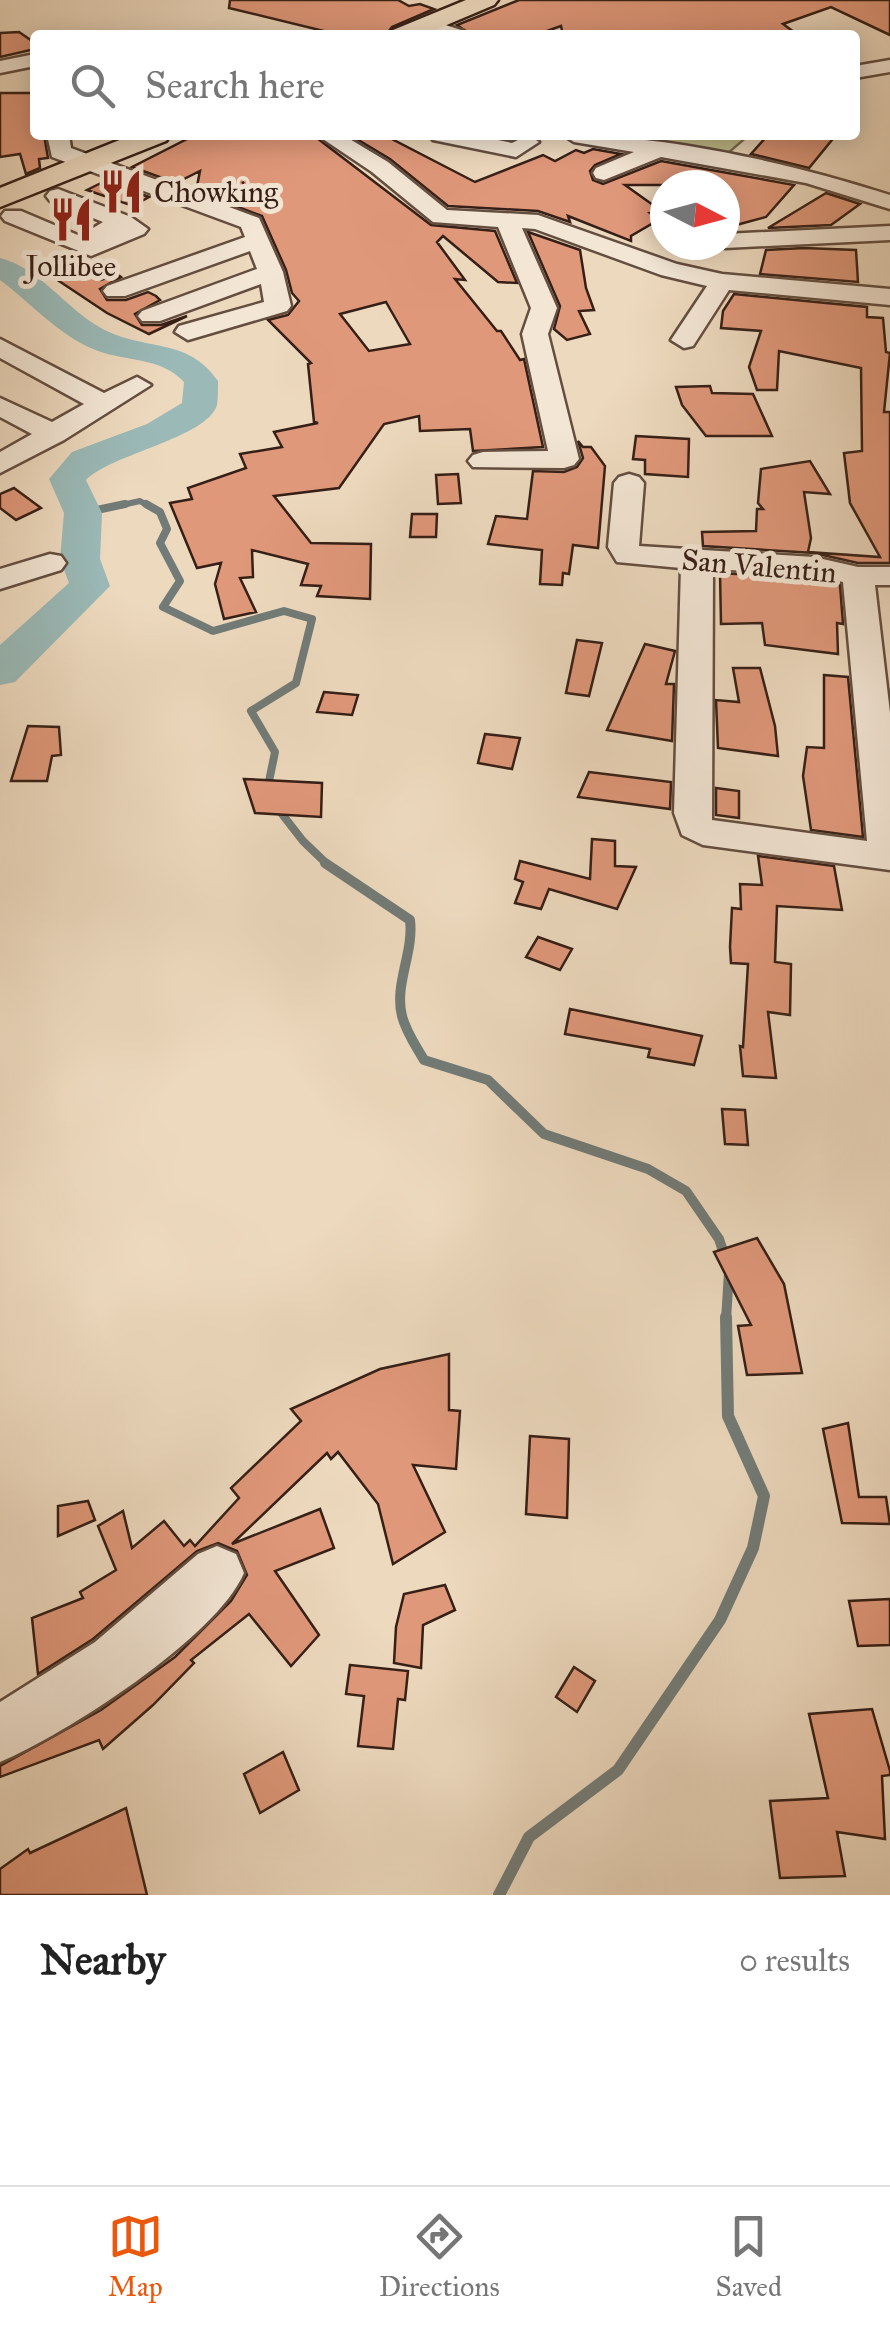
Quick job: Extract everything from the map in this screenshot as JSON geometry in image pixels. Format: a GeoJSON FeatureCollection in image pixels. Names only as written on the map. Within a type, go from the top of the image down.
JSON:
{"type":"FeatureCollection","features":[{"type":"Feature","properties":{"kind":"main road"},"geometry":{"type":"LineString","coordinates":[[441,29],[486,0]]}},
{"type":"Feature","properties":{"kind":"main road"},"geometry":{"type":"LineString","coordinates":[[4,208],[44,191],[86,164],[144,140]]}},
{"type":"Feature","properties":{"kind":"street"},"geometry":{"type":"LineString","coordinates":[[0,67],[30,61]]}},
{"type":"Feature","properties":{"kind":"street"},"geometry":{"type":"LineString","coordinates":[[860,71],[890,66]]}},
{"type":"Feature","properties":{"kind":"street"},"geometry":{"type":"LineString","coordinates":[[4,208],[74,244],[94,248],[133,221],[161,194],[60,152],[59,140]]}},
{"type":"Feature","properties":{"kind":"street"},"geometry":{"type":"LineString","coordinates":[[336,140],[380,167],[442,217],[538,222],[690,276],[722,282],[884,296],[890,324]]}},
{"type":"Feature","properties":{"kind":"street"},"geometry":{"type":"LineString","coordinates":[[486,140],[516,150],[521,140]]}},
{"type":"Feature","properties":{"kind":"street"},"geometry":{"type":"LineString","coordinates":[[605,140],[735,154],[890,202]]}},
{"type":"Feature","properties":{"kind":"street"},"geometry":{"type":"LineString","coordinates":[[604,173],[661,149]]}},
{"type":"Feature","properties":{"kind":"street"},"geometry":{"type":"LineString","coordinates":[[86,164],[251,224],[270,272],[278,306],[188,332]]}},
{"type":"Feature","properties":{"kind":"street"},"geometry":{"type":"LineString","coordinates":[[44,191],[123,222],[74,244]]}},
{"type":"Feature","properties":{"kind":"street"},"geometry":{"type":"LineString","coordinates":[[483,461],[564,459],[535,334],[544,308],[507,221]]}},
{"type":"Feature","properties":{"kind":"street"},"geometry":{"type":"LineString","coordinates":[[116,291],[259,240]]}},
{"type":"Feature","properties":{"kind":"street"},"geometry":{"type":"LineString","coordinates":[[740,241],[886,245]]}},
{"type":"Feature","properties":{"kind":"street"},"geometry":{"type":"LineString","coordinates":[[690,276],[702,260]]}},
{"type":"Feature","properties":{"kind":"street"},"geometry":{"type":"LineString","coordinates":[[151,316],[270,272]]}},
{"type":"Feature","properties":{"kind":"street"},"geometry":{"type":"LineString","coordinates":[[684,340],[722,282]]}},
{"type":"Feature","properties":{"kind":"street"},"geometry":{"type":"LineString","coordinates":[[0,347],[104,404]]}},
{"type":"Feature","properties":{"kind":"street"},"geometry":{"type":"LineString","coordinates":[[0,464],[137,385]]}},
{"type":"Feature","properties":{"kind":"street"},"geometry":{"type":"LineString","coordinates":[[0,406],[54,434]]}},
{"type":"Feature","properties":{"kind":"street","name":"San Valentin"},"geometry":{"type":"LineString","coordinates":[[629,483],[623,547],[628,555],[814,566],[874,576]]}},
{"type":"Feature","properties":{"kind":"street"},"geometry":{"type":"LineString","coordinates":[[696,561],[692,813],[695,826],[703,832],[888,856],[874,576]]}},
{"type":"Feature","properties":{"kind":"street"},"geometry":{"type":"LineString","coordinates":[[0,578],[50,563]]}},
{"type":"Feature","properties":{"kind":"street"},"geometry":{"type":"LineString","coordinates":[[0,1733],[51,1708],[162,1625],[216,1573]]}},
{"type":"Feature","properties":{"kind":"shaded area"},"geometry":{"type":"Polygon","coordinates":[[[654,140],[743,140],[727,154],[654,140]]]}},
{"type":"Feature","properties":{"kind":"building"},"geometry":{"type":"Polygon","coordinates":[[[230,0],[398,0],[409,6],[420,4],[434,9],[390,30],[319,30],[229,8],[230,0]]]}},
{"type":"Feature","properties":{"kind":"building"},"geometry":{"type":"Polygon","coordinates":[[[519,0],[890,0],[890,35],[831,7],[783,24],[791,30],[562,30],[561,26],[550,30],[464,30],[457,25],[519,0]]]}},
{"type":"Feature","properties":{"kind":"building"},"geometry":{"type":"Polygon","coordinates":[[[19,32],[30,40],[30,50],[0,57],[0,33],[19,32]]]}},
{"type":"Feature","properties":{"kind":"building"},"geometry":{"type":"Polygon","coordinates":[[[0,93],[30,93],[30,140],[45,140],[48,158],[39,159],[40,168],[26,174],[20,154],[0,157],[0,93]]]}},
{"type":"Feature","properties":{"kind":"building"},"geometry":{"type":"Polygon","coordinates":[[[185,140],[320,140],[431,225],[495,231],[517,283],[498,282],[443,236],[437,242],[465,280],[455,279],[501,331],[520,360],[524,359],[543,447],[473,451],[470,429],[420,431],[419,416],[384,424],[339,488],[274,496],[311,543],[371,544],[370,599],[317,596],[321,586],[301,585],[308,564],[252,550],[253,577],[240,578],[256,612],[224,619],[215,584],[221,563],[197,568],[170,503],[192,499],[188,488],[246,468],[240,454],[282,447],[274,432],[318,423],[314,422],[308,364],[311,363],[268,320],[288,315],[299,301],[292,293],[262,216],[196,191],[200,171],[176,183],[132,167],[185,140]],[[386,302],[340,314],[369,351],[410,344],[386,302]]]}},
{"type":"Feature","properties":{"kind":"building"},"geometry":{"type":"Polygon","coordinates":[[[358,140],[394,140],[475,182],[543,155],[555,161],[576,150],[584,153],[593,149],[621,154],[590,171],[593,180],[603,184],[661,161],[711,170],[650,170],[650,185],[625,185],[650,203],[650,225],[631,236],[631,241],[568,216],[570,222],[538,211],[448,206],[390,159],[358,140]]]}},
{"type":"Feature","properties":{"kind":"building"},"geometry":{"type":"Polygon","coordinates":[[[764,140],[832,140],[809,168],[751,154],[764,140]]]}},
{"type":"Feature","properties":{"kind":"building"},"geometry":{"type":"Polygon","coordinates":[[[740,175],[794,185],[766,217],[740,224],[740,175]]]}},
{"type":"Feature","properties":{"kind":"building","name":"Chowking"},"geometry":{"type":"Polygon","coordinates":[[[105,181],[149,197],[133,206],[87,190],[105,181]]]}},
{"type":"Feature","properties":{"kind":"building"},"geometry":{"type":"Polygon","coordinates":[[[826,193],[860,204],[831,225],[768,228],[826,193]]]}},
{"type":"Feature","properties":{"kind":"building"},"geometry":{"type":"Polygon","coordinates":[[[528,232],[580,250],[594,310],[579,311],[590,334],[567,340],[554,329],[560,306],[528,232]]]}},
{"type":"Feature","properties":{"kind":"building"},"geometry":{"type":"Polygon","coordinates":[[[766,250],[856,250],[858,282],[760,274],[766,250]]]}},
{"type":"Feature","properties":{"kind":"building"},"geometry":{"type":"Polygon","coordinates":[[[57,256],[101,280],[117,274],[121,277],[100,289],[107,300],[126,300],[148,292],[156,296],[160,300],[135,314],[142,325],[161,325],[187,316],[149,334],[107,313],[35,265],[57,256]]]}},
{"type":"Feature","properties":{"kind":"building"},"geometry":{"type":"Polygon","coordinates":[[[734,294],[867,307],[867,317],[883,318],[886,352],[890,353],[884,412],[890,412],[890,563],[858,563],[814,553],[703,546],[702,532],[756,531],[757,509],[763,509],[758,503],[761,469],[810,461],[830,494],[804,492],[811,538],[808,552],[880,557],[850,503],[844,453],[862,451],[861,368],[779,351],[777,390],[757,390],[749,367],[761,331],[721,328],[723,311],[734,294]]]}},
{"type":"Feature","properties":{"kind":"building"},"geometry":{"type":"Polygon","coordinates":[[[710,386],[712,393],[753,394],[772,436],[706,436],[682,405],[676,387],[710,386]]]}},
{"type":"Feature","properties":{"kind":"building"},"geometry":{"type":"Polygon","coordinates":[[[636,436],[689,439],[688,477],[645,474],[645,460],[633,459],[636,436]]]}},
{"type":"Feature","properties":{"kind":"building"},"geometry":{"type":"Polygon","coordinates":[[[578,441],[583,447],[591,447],[605,466],[598,548],[573,545],[569,574],[563,573],[562,585],[540,584],[542,550],[488,544],[496,516],[527,519],[533,471],[564,472],[577,467],[583,458],[578,441]]]}},
{"type":"Feature","properties":{"kind":"building"},"geometry":{"type":"Polygon","coordinates":[[[458,474],[461,503],[438,504],[436,475],[458,474]]]}},
{"type":"Feature","properties":{"kind":"building"},"geometry":{"type":"Polygon","coordinates":[[[14,488],[41,508],[16,520],[0,508],[0,494],[14,488]]]}},
{"type":"Feature","properties":{"kind":"building"},"geometry":{"type":"Polygon","coordinates":[[[412,514],[437,514],[436,537],[410,537],[412,514]]]}},
{"type":"Feature","properties":{"kind":"building"},"geometry":{"type":"Polygon","coordinates":[[[720,573],[813,579],[840,585],[843,624],[837,623],[838,654],[765,645],[762,623],[721,624],[720,573]]]}},
{"type":"Feature","properties":{"kind":"building"},"geometry":{"type":"Polygon","coordinates":[[[577,640],[602,643],[589,696],[566,693],[577,640]]]}},
{"type":"Feature","properties":{"kind":"building"},"geometry":{"type":"Polygon","coordinates":[[[645,644],[675,651],[666,684],[674,684],[672,741],[607,730],[645,644]]]}},
{"type":"Feature","properties":{"kind":"building"},"geometry":{"type":"Polygon","coordinates":[[[733,668],[760,668],[775,726],[778,756],[718,748],[716,700],[739,702],[733,668]]]}},
{"type":"Feature","properties":{"kind":"building"},"geometry":{"type":"Polygon","coordinates":[[[824,675],[848,677],[863,837],[811,830],[803,776],[807,747],[824,748],[824,675]]]}},
{"type":"Feature","properties":{"kind":"building"},"geometry":{"type":"Polygon","coordinates":[[[324,692],[358,695],[352,715],[317,712],[324,692]]]}},
{"type":"Feature","properties":{"kind":"building"},"geometry":{"type":"Polygon","coordinates":[[[28,726],[59,727],[61,755],[52,756],[47,781],[11,781],[28,726]]]}},
{"type":"Feature","properties":{"kind":"building"},"geometry":{"type":"Polygon","coordinates":[[[485,734],[520,738],[512,769],[478,763],[485,734]]]}},
{"type":"Feature","properties":{"kind":"building"},"geometry":{"type":"Polygon","coordinates":[[[589,772],[671,782],[670,809],[578,797],[589,772]]]}},
{"type":"Feature","properties":{"kind":"building"},"geometry":{"type":"Polygon","coordinates":[[[244,779],[322,783],[321,817],[255,813],[244,779]]]}},
{"type":"Feature","properties":{"kind":"building"},"geometry":{"type":"Polygon","coordinates":[[[716,788],[739,791],[739,818],[716,815],[716,788]]]}},
{"type":"Feature","properties":{"kind":"building"},"geometry":{"type":"Polygon","coordinates":[[[592,839],[615,841],[615,866],[636,867],[617,909],[549,889],[541,909],[515,903],[523,882],[515,879],[520,861],[590,879],[592,839]]]}},
{"type":"Feature","properties":{"kind":"building"},"geometry":{"type":"Polygon","coordinates":[[[758,856],[834,866],[842,910],[777,906],[775,962],[791,964],[790,1015],[768,1012],[776,1078],[743,1076],[740,1046],[743,1047],[748,964],[731,963],[732,908],[741,909],[740,884],[762,885],[758,856]]]}},
{"type":"Feature","properties":{"kind":"building"},"geometry":{"type":"Polygon","coordinates":[[[538,937],[572,949],[560,970],[526,957],[538,937]]]}},
{"type":"Feature","properties":{"kind":"building"},"geometry":{"type":"Polygon","coordinates":[[[570,1009],[702,1036],[694,1065],[648,1057],[650,1049],[565,1034],[570,1009]]]}},
{"type":"Feature","properties":{"kind":"building"},"geometry":{"type":"Polygon","coordinates":[[[722,1109],[745,1110],[748,1145],[725,1144],[722,1109]]]}},
{"type":"Feature","properties":{"kind":"building"},"geometry":{"type":"Polygon","coordinates":[[[757,1238],[784,1284],[802,1373],[747,1375],[738,1326],[751,1325],[714,1252],[757,1238]]]}},
{"type":"Feature","properties":{"kind":"building"},"geometry":{"type":"Polygon","coordinates":[[[449,1354],[449,1410],[460,1411],[456,1469],[413,1465],[445,1532],[393,1564],[378,1504],[338,1452],[331,1459],[327,1453],[232,1544],[320,1509],[334,1548],[275,1571],[319,1635],[291,1666],[249,1614],[191,1660],[194,1663],[153,1705],[103,1749],[99,1740],[0,1777],[0,1766],[101,1710],[175,1657],[231,1601],[247,1575],[237,1551],[218,1543],[197,1551],[93,1639],[38,1674],[32,1618],[83,1598],[80,1592],[116,1570],[98,1526],[123,1511],[132,1548],[164,1521],[184,1546],[190,1540],[195,1546],[239,1498],[231,1488],[301,1421],[291,1409],[380,1369],[449,1354]]]}},
{"type":"Feature","properties":{"kind":"building"},"geometry":{"type":"Polygon","coordinates":[[[848,1423],[859,1497],[886,1497],[890,1524],[842,1523],[823,1429],[848,1423]]]}},
{"type":"Feature","properties":{"kind":"building"},"geometry":{"type":"Polygon","coordinates":[[[530,1436],[569,1439],[567,1518],[526,1514],[530,1436]]]}},
{"type":"Feature","properties":{"kind":"building"},"geometry":{"type":"Polygon","coordinates":[[[88,1501],[95,1520],[58,1536],[58,1506],[88,1501]]]}},
{"type":"Feature","properties":{"kind":"building"},"geometry":{"type":"Polygon","coordinates":[[[445,1585],[455,1610],[423,1625],[421,1668],[394,1663],[396,1627],[404,1594],[445,1585]]]}},
{"type":"Feature","properties":{"kind":"building"},"geometry":{"type":"Polygon","coordinates":[[[890,1599],[890,1645],[858,1646],[849,1601],[890,1599]]]}},
{"type":"Feature","properties":{"kind":"building"},"geometry":{"type":"Polygon","coordinates":[[[350,1665],[408,1671],[405,1700],[398,1699],[393,1749],[358,1746],[364,1696],[346,1694],[350,1665]]]}},
{"type":"Feature","properties":{"kind":"building"},"geometry":{"type":"Polygon","coordinates":[[[574,1667],[595,1681],[577,1712],[556,1697],[574,1667]]]}},
{"type":"Feature","properties":{"kind":"building"},"geometry":{"type":"Polygon","coordinates":[[[872,1709],[890,1771],[890,1775],[882,1776],[885,1839],[837,1832],[845,1876],[780,1878],[770,1801],[828,1798],[809,1714],[872,1709]]]}},
{"type":"Feature","properties":{"kind":"building"},"geometry":{"type":"Polygon","coordinates":[[[283,1752],[299,1790],[260,1813],[244,1774],[283,1752]]]}},
{"type":"Feature","properties":{"kind":"building"},"geometry":{"type":"Polygon","coordinates":[[[126,1808],[147,1895],[0,1895],[0,1869],[28,1849],[30,1853],[126,1808]]]}},
{"type":"Feature","properties":{"kind":"waterway"},"geometry":{"type":"LineString","coordinates":[[0,267],[87,334],[111,345],[178,360],[201,381],[199,407],[160,432],[85,460],[67,479],[83,513],[80,559],[90,586],[5,663],[0,672]]}},
{"type":"Feature","properties":{"kind":"waterway"},"geometry":{"type":"LineString","coordinates":[[113,507],[140,501],[150,507]]}},
{"type":"Feature","properties":{"kind":"waterway"},"geometry":{"type":"LineString","coordinates":[[83,513],[125,504]]}},
{"type":"Feature","properties":{"kind":"waterway"},"geometry":{"type":"LineString","coordinates":[[146,504],[160,512],[167,529],[160,543],[180,581],[163,607],[213,631],[284,611],[312,619],[296,683],[251,711],[275,752],[267,791]]}},
{"type":"Feature","properties":{"kind":"waterway"},"geometry":{"type":"LineString","coordinates":[[275,805],[328,865]]}},
{"type":"Feature","properties":{"kind":"waterway"},"geometry":{"type":"LineString","coordinates":[[325,863],[410,920],[400,1004],[406,1028],[424,1060],[488,1080],[544,1134],[648,1169],[686,1191],[719,1239],[725,1257]]}},
{"type":"Feature","properties":{"kind":"waterway"},"geometry":{"type":"LineString","coordinates":[[726,1319],[729,1272]]}},
{"type":"Feature","properties":{"kind":"waterway"},"geometry":{"type":"LineString","coordinates":[[499,1895],[529,1837],[618,1770],[720,1620],[753,1548],[764,1496],[728,1416],[726,1319]]}},
{"type":"Feature","properties":{"kind":"place","name":"Chowking"},"geometry":{"type":"Point","coordinates":[121,192]}},
{"type":"Feature","properties":{"kind":"place","name":"Jollibee"},"geometry":{"type":"Point","coordinates":[71,219]}}]}
